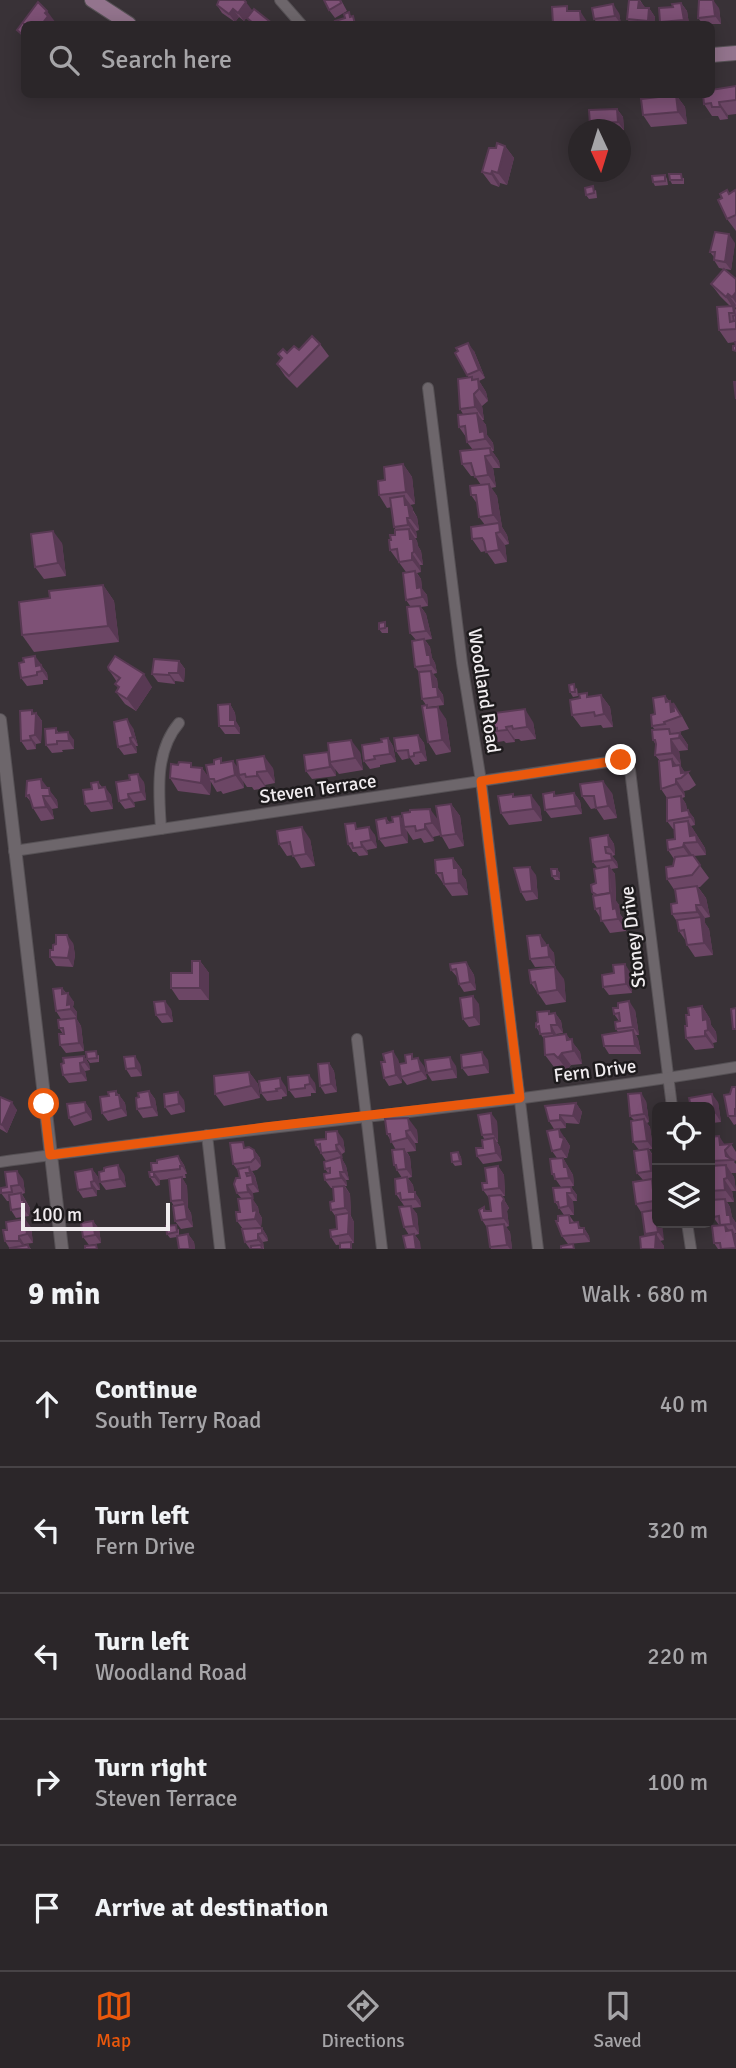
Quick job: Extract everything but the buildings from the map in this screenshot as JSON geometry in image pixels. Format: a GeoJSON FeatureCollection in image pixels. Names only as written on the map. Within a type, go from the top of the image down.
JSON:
{"type":"FeatureCollection","features":[{"type":"Feature","properties":{"kind":"main road"},"geometry":{"type":"LineString","coordinates":[[92,0],[124,21]]}},
{"type":"Feature","properties":{"kind":"main road"},"geometry":{"type":"LineString","coordinates":[[715,55],[736,53]]}},
{"type":"Feature","properties":{"kind":"street"},"geometry":{"type":"LineString","coordinates":[[280,0],[298,21]]}},
{"type":"Feature","properties":{"kind":"street","name":"Woodland Road"},"geometry":{"type":"LineString","coordinates":[[428,388],[462,663],[481,781],[538,1249]]}},
{"type":"Feature","properties":{"kind":"street"},"geometry":{"type":"LineString","coordinates":[[0,720],[61,1249]]}},
{"type":"Feature","properties":{"kind":"street"},"geometry":{"type":"LineString","coordinates":[[161,830],[161,763],[170,733],[179,723]]}},
{"type":"Feature","properties":{"kind":"street","name":"Steven Terrace"},"geometry":{"type":"LineString","coordinates":[[14,851],[621,760],[627,763]]}},
{"type":"Feature","properties":{"kind":"street","name":"Stoney Drive"},"geometry":{"type":"LineString","coordinates":[[627,763],[671,1102]]}},
{"type":"Feature","properties":{"kind":"street"},"geometry":{"type":"LineString","coordinates":[[357,1039],[382,1249]]}},
{"type":"Feature","properties":{"kind":"street","name":"Fern Drive"},"geometry":{"type":"LineString","coordinates":[[0,1162],[668,1079],[736,1067]]}},
{"type":"Feature","properties":{"kind":"street"},"geometry":{"type":"LineString","coordinates":[[207,1135],[220,1249]]}},
{"type":"Feature","properties":{"kind":"street"},"geometry":{"type":"LineString","coordinates":[[688,1228],[691,1249]]}},
{"type":"Feature","properties":{"kind":"route"},"geometry":{"type":"LineString","coordinates":[[44,1104],[50,1155],[520,1098],[481,781],[621,760]]}}]}
